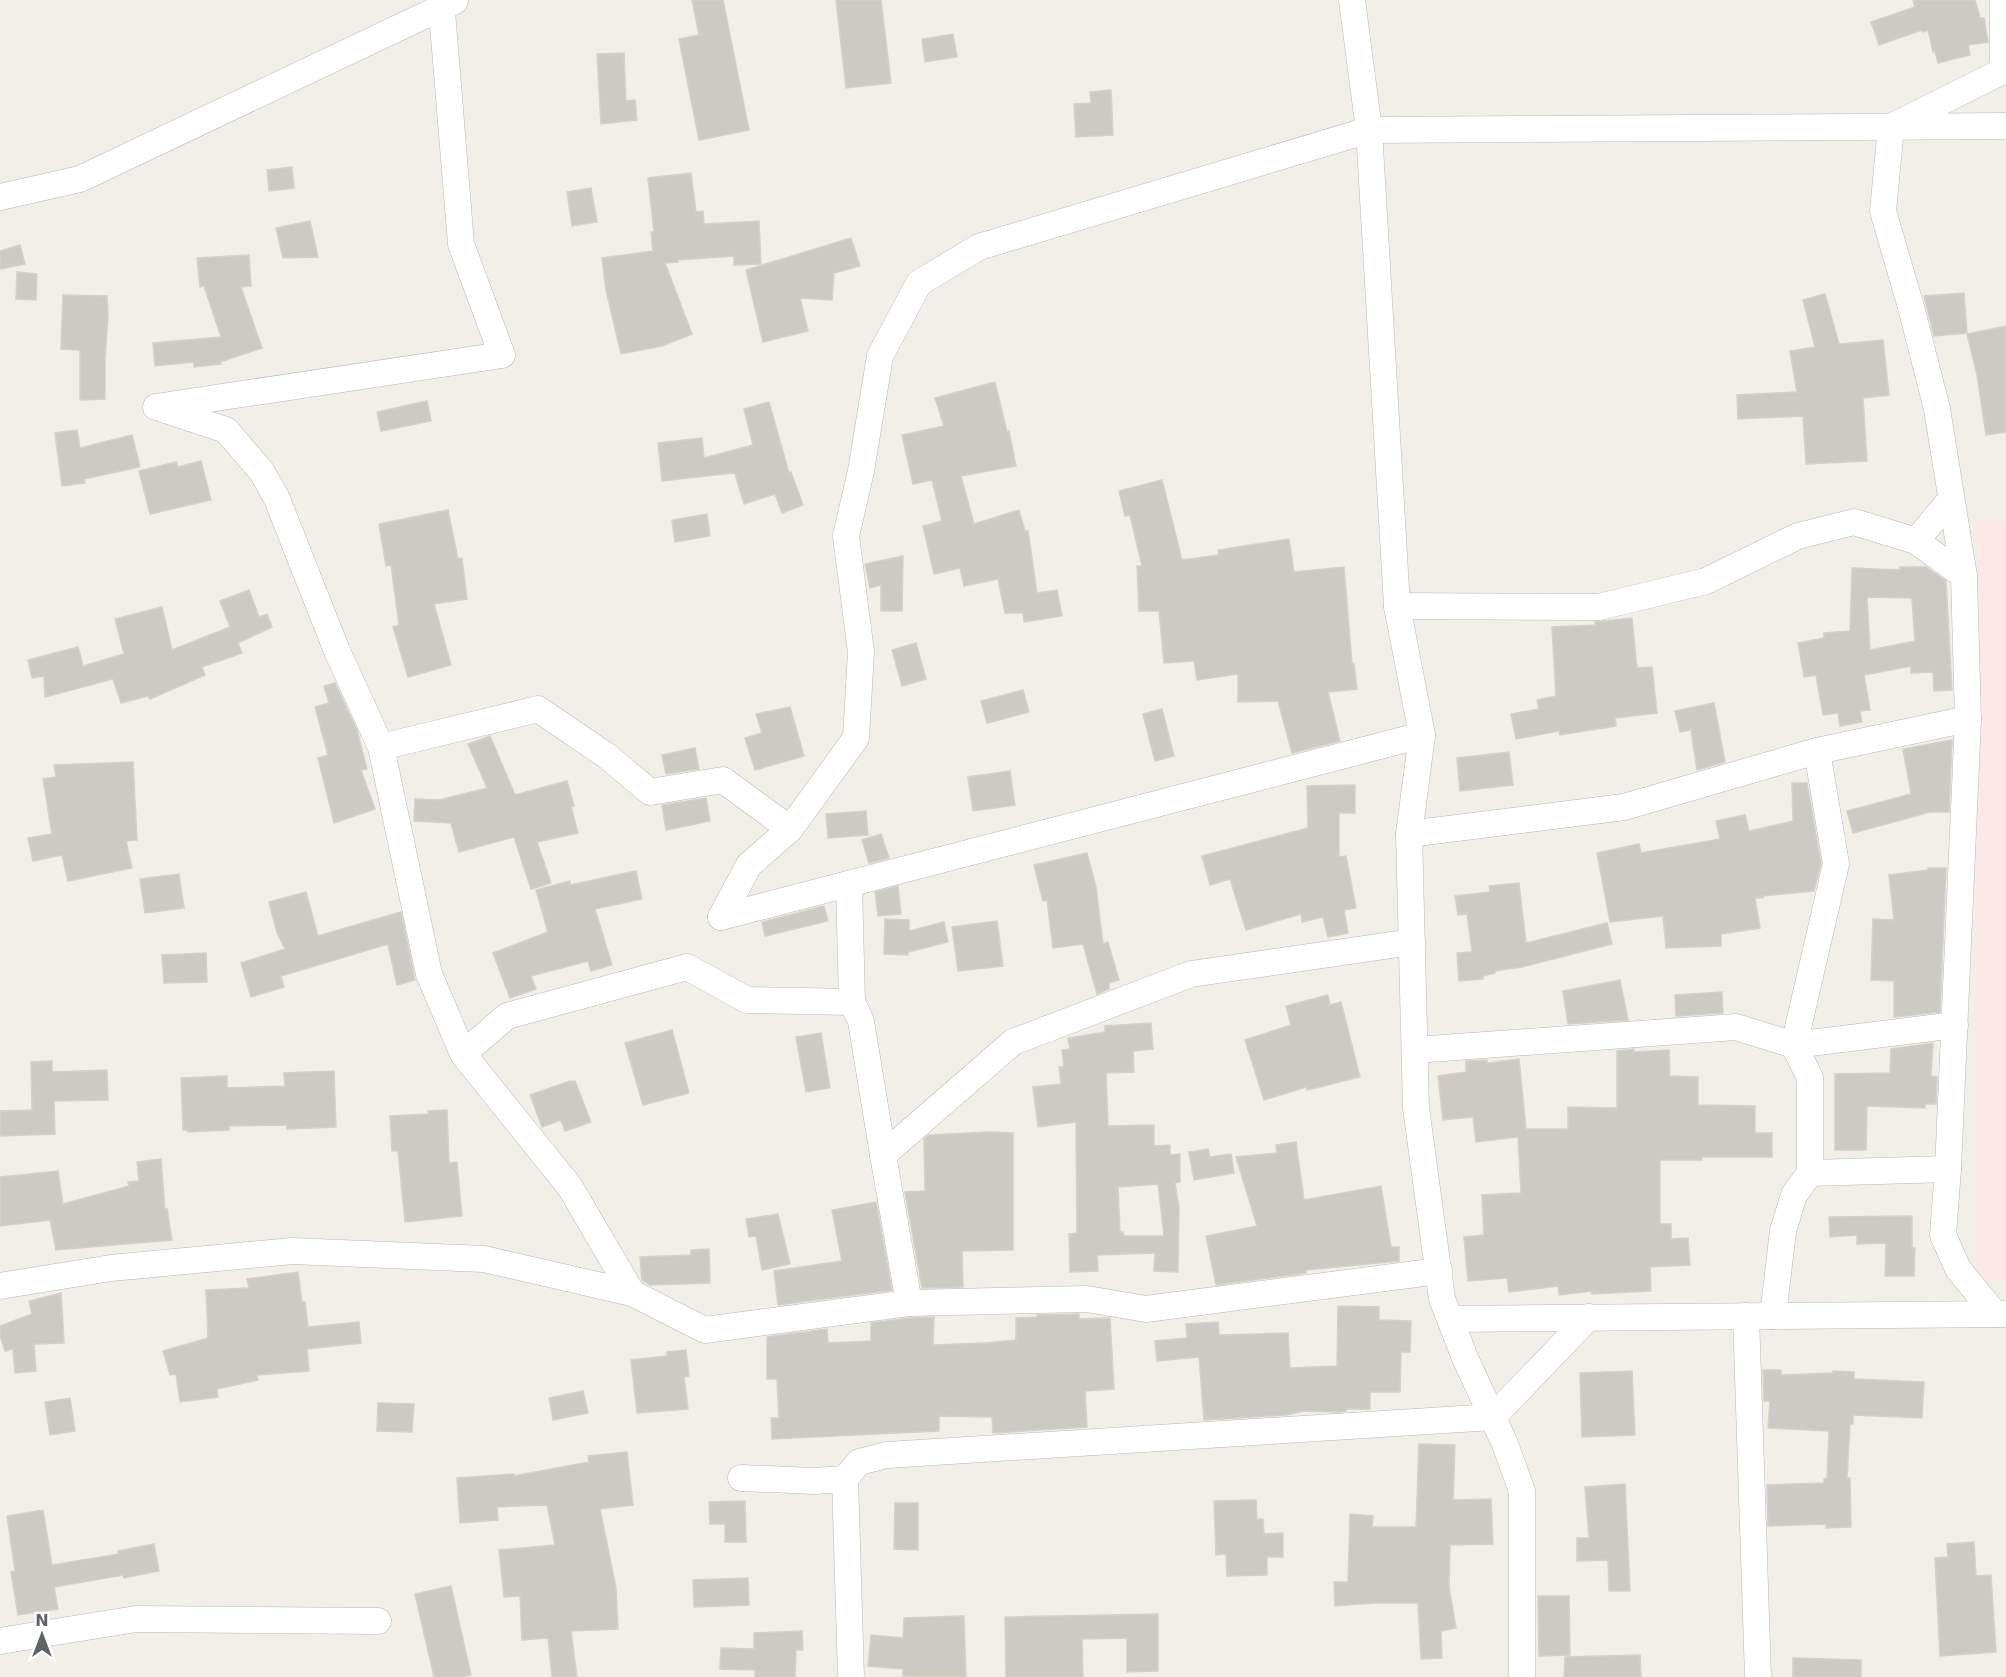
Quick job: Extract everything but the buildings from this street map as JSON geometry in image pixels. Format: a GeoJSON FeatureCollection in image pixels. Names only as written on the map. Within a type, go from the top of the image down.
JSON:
{"type":"FeatureCollection","features":[{"type":"Feature","properties":{"kind":"street"},"geometry":{"type":"LineString","coordinates":[[1352,0],[1369,130],[1397,606],[1422,735],[1409,834],[1416,1108],[1442,1299],[1505,1444],[1522,1491],[1522,1677]]}},
{"type":"Feature","properties":{"kind":"street"},"geometry":{"type":"LineString","coordinates":[[1891,127],[2003,71],[2003,0]]}},
{"type":"Feature","properties":{"kind":"street"},"geometry":{"type":"LineString","coordinates":[[0,197],[80,179],[446,2],[461,244],[502,355],[156,407],[226,430],[262,471],[277,499],[338,651],[381,747],[429,974],[464,1054],[570,1187],[632,1293]]}},
{"type":"Feature","properties":{"kind":"street"},"geometry":{"type":"LineString","coordinates":[[1422,735],[722,917],[748,865],[790,829],[856,738],[861,652],[846,536],[861,471],[880,356],[919,283],[979,247],[1369,130],[2006,126]]}},
{"type":"Feature","properties":{"kind":"street"},"geometry":{"type":"LineString","coordinates":[[1891,127],[1883,211],[1937,409],[1964,576],[1968,719],[1955,1025],[1943,1234],[1958,1269],[2000,1314]]}},
{"type":"Feature","properties":{"kind":"street"},"geometry":{"type":"LineString","coordinates":[[1916,541],[1951,499]]}},
{"type":"Feature","properties":{"kind":"street"},"geometry":{"type":"LineString","coordinates":[[1397,606],[1599,607],[1706,581],[1798,536],[1854,522],[1916,541],[1964,576]]}},
{"type":"Feature","properties":{"kind":"street"},"geometry":{"type":"LineString","coordinates":[[381,747],[538,709],[607,756],[650,792],[723,780],[790,829]]}},
{"type":"Feature","properties":{"kind":"street"},"geometry":{"type":"LineString","coordinates":[[1409,834],[1624,807],[1817,752],[1968,719]]}},
{"type":"Feature","properties":{"kind":"street"},"geometry":{"type":"LineString","coordinates":[[1773,1316],[1783,1230],[1794,1195],[1810,1173],[1810,1078],[1794,1045],[1836,864],[1817,752]]}},
{"type":"Feature","properties":{"kind":"street"},"geometry":{"type":"LineString","coordinates":[[849,884],[852,1002],[861,1021],[909,1303]]}},
{"type":"Feature","properties":{"kind":"street"},"geometry":{"type":"LineString","coordinates":[[883,1155],[1013,1042],[1191,974],[1412,942]]}},
{"type":"Feature","properties":{"kind":"street"},"geometry":{"type":"LineString","coordinates":[[464,1054],[507,1016],[687,967],[747,1000],[852,1002]]}},
{"type":"Feature","properties":{"kind":"street"},"geometry":{"type":"LineString","coordinates":[[1414,1050],[1736,1027],[1794,1045],[1955,1025]]}},
{"type":"Feature","properties":{"kind":"street"},"geometry":{"type":"LineString","coordinates":[[1810,1173],[1948,1169]]}},
{"type":"Feature","properties":{"kind":"street"},"geometry":{"type":"LineString","coordinates":[[0,1286],[111,1268],[292,1251],[484,1259],[632,1293],[705,1330],[909,1303],[1087,1299],[1146,1309],[1439,1271]]}},
{"type":"Feature","properties":{"kind":"street"},"geometry":{"type":"LineString","coordinates":[[1450,1319],[2000,1314]]}},
{"type":"Feature","properties":{"kind":"street"},"geometry":{"type":"LineString","coordinates":[[1746,1316],[1758,1677]]}},
{"type":"Feature","properties":{"kind":"street"},"geometry":{"type":"LineString","coordinates":[[851,1677],[845,1479],[859,1462],[886,1455],[1493,1417],[1589,1317]]}},
{"type":"Feature","properties":{"kind":"street"},"geometry":{"type":"LineString","coordinates":[[741,1478],[845,1479]]}},
{"type":"Feature","properties":{"kind":"street"},"geometry":{"type":"LineString","coordinates":[[0,1641],[136,1618],[378,1621]]}},
{"type":"Feature","properties":{"kind":"shaded area"},"geometry":{"type":"Polygon","coordinates":[[[1978,520],[2006,520],[2006,1280],[1976,1280],[1978,520]]]}}]}
